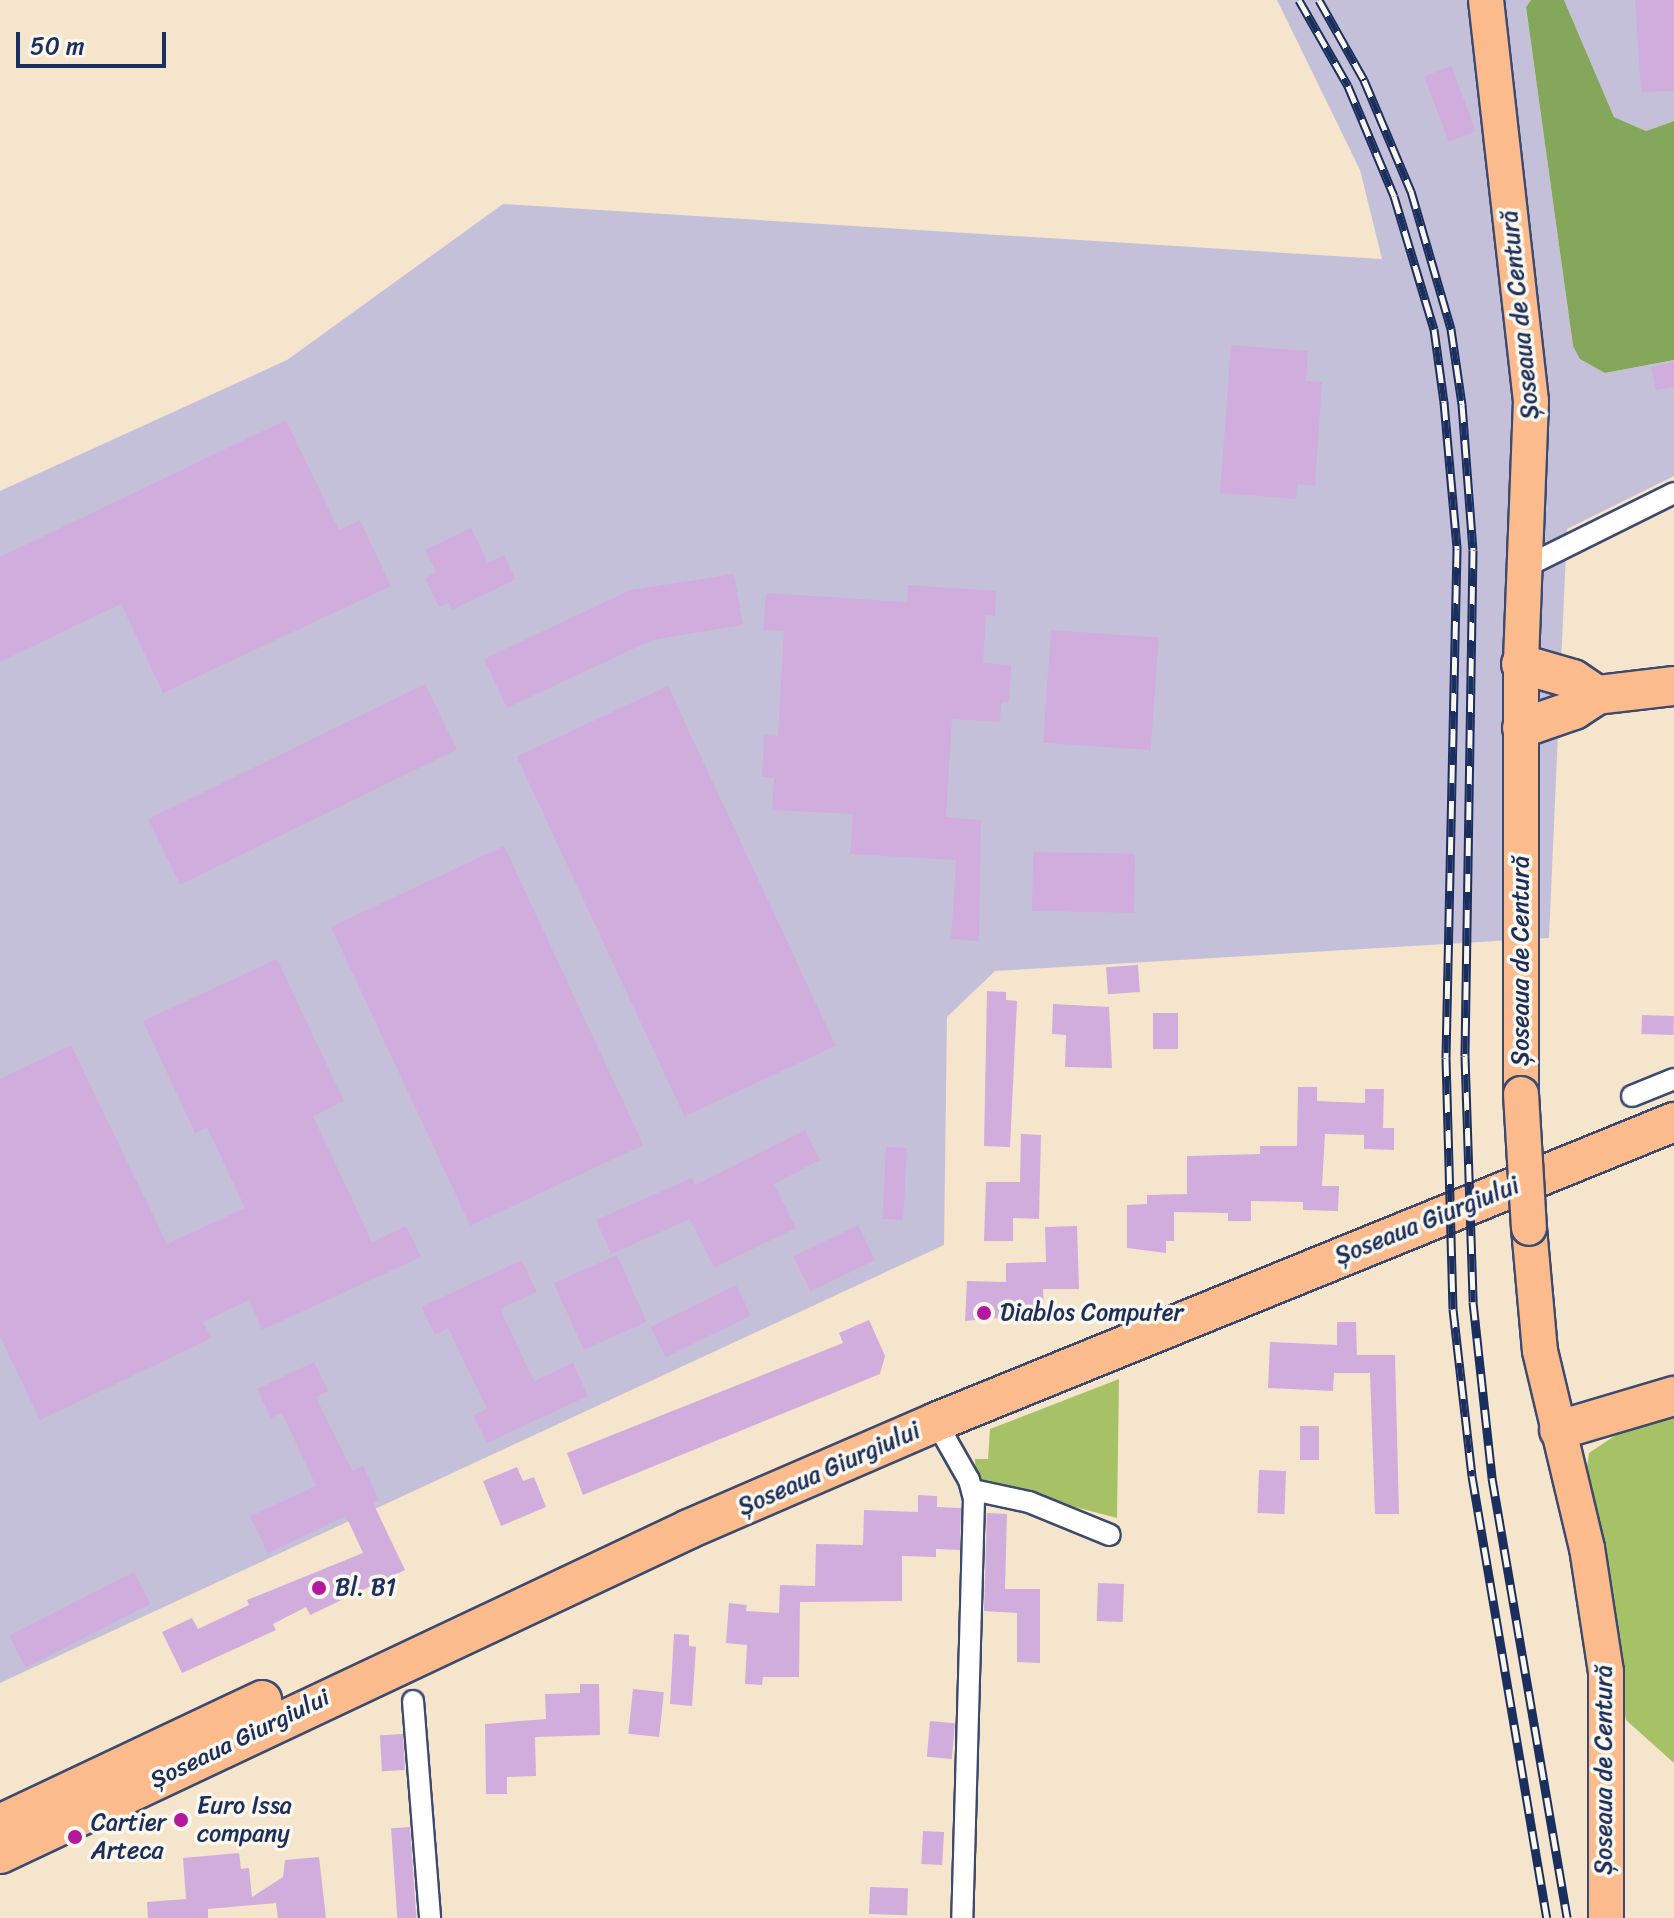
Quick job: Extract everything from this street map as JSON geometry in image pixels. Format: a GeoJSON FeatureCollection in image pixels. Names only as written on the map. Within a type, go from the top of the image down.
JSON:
{"type":"FeatureCollection","features":[{"type":"Feature","properties":{"kind":"highway"},"geometry":{"type":"LineString","coordinates":[[1521,664],[1573,679],[1597,695]]}},
{"type":"Feature","properties":{"kind":"highway"},"geometry":{"type":"LineString","coordinates":[[1522,728],[1574,710],[1597,695],[1674,686]]}},
{"type":"Feature","properties":{"kind":"highway","name":"Șoseaua Giurgiului"},"geometry":{"type":"LineString","coordinates":[[0,1824],[677,1508],[1674,1098]]}},
{"type":"Feature","properties":{"kind":"highway","name":"Șoseaua Giurgiului"},"geometry":{"type":"LineString","coordinates":[[0,1854],[449,1640],[936,1422],[1674,1122]]}},
{"type":"Feature","properties":{"kind":"highway"},"geometry":{"type":"LineString","coordinates":[[1559,1430],[1674,1396]]}},
{"type":"Feature","properties":{"kind":"main road","name":"Șoseaua de Centură"},"geometry":{"type":"LineString","coordinates":[[1486,0],[1529,354],[1527,566],[1521,664],[1521,1094],[1534,1316],[1587,1548],[1606,1672],[1606,1918]]}},
{"type":"Feature","properties":{"kind":"street"},"geometry":{"type":"LineString","coordinates":[[1527,566],[1674,493]]}},
{"type":"Feature","properties":{"kind":"street"},"geometry":{"type":"LineString","coordinates":[[1632,1096],[1674,1079]]}},
{"type":"Feature","properties":{"kind":"street"},"geometry":{"type":"LineString","coordinates":[[936,1422],[973,1490],[962,1918]]}},
{"type":"Feature","properties":{"kind":"street"},"geometry":{"type":"LineString","coordinates":[[973,1490],[1029,1502],[1110,1535]]}},
{"type":"Feature","properties":{"kind":"street"},"geometry":{"type":"LineString","coordinates":[[413,1701],[430,1918]]}},
{"type":"Feature","properties":{"kind":"shaded area"},"geometry":{"type":"Polygon","coordinates":[[[1277,0],[1531,0],[1526,7],[1573,346],[1605,373],[1674,360],[1674,476],[1567,529],[1549,938],[995,971],[947,1017],[944,1245],[0,1683],[0,491],[287,360],[503,204],[1382,259],[1360,170],[1277,0]]]}},
{"type":"Feature","properties":{"kind":"shaded area"},"geometry":{"type":"Polygon","coordinates":[[[1564,0],[1674,0],[1674,121],[1646,131],[1614,117],[1564,0]]]}},
{"type":"Feature","properties":{"kind":"green space"},"geometry":{"type":"Polygon","coordinates":[[[1531,0],[1564,0],[1614,117],[1646,131],[1674,121],[1674,360],[1605,373],[1580,359],[1573,346],[1526,7],[1531,0]]]}},
{"type":"Feature","properties":{"kind":"green space"},"geometry":{"type":"Polygon","coordinates":[[[1119,1379],[1117,1518],[976,1481],[975,1459],[988,1459],[990,1429],[1119,1379]]]}},
{"type":"Feature","properties":{"kind":"green space"},"geometry":{"type":"Polygon","coordinates":[[[1674,1407],[1674,1763],[1626,1720],[1584,1490],[1589,1453],[1649,1413],[1674,1407]]]}},
{"type":"Feature","properties":{"kind":"building"},"geometry":{"type":"Polygon","coordinates":[[[1635,0],[1674,0],[1674,91],[1641,92],[1635,0]]]}},
{"type":"Feature","properties":{"kind":"building"},"geometry":{"type":"Polygon","coordinates":[[[1451,66],[1476,131],[1449,142],[1424,76],[1451,66]]]}},
{"type":"Feature","properties":{"kind":"building"},"geometry":{"type":"Polygon","coordinates":[[[1231,345],[1308,351],[1306,381],[1322,382],[1315,486],[1297,484],[1296,499],[1220,493],[1231,345]]]}},
{"type":"Feature","properties":{"kind":"building"},"geometry":{"type":"Polygon","coordinates":[[[1674,362],[1674,387],[1656,390],[1651,367],[1674,362]]]}},
{"type":"Feature","properties":{"kind":"building"},"geometry":{"type":"Polygon","coordinates":[[[286,420],[339,530],[360,520],[391,586],[163,693],[121,604],[0,662],[0,557],[286,420]]]}},
{"type":"Feature","properties":{"kind":"building"},"geometry":{"type":"Polygon","coordinates":[[[471,528],[488,563],[504,555],[516,579],[452,610],[449,602],[439,607],[425,578],[436,572],[425,550],[471,528]]]}},
{"type":"Feature","properties":{"kind":"building"},"geometry":{"type":"Polygon","coordinates":[[[734,574],[743,625],[652,640],[507,708],[484,659],[630,590],[734,574]]]}},
{"type":"Feature","properties":{"kind":"building"},"geometry":{"type":"Polygon","coordinates":[[[908,585],[996,591],[995,616],[986,615],[983,663],[1011,665],[1009,702],[1001,702],[1000,722],[952,719],[946,817],[981,820],[979,941],[951,939],[956,860],[850,854],[853,814],[772,810],[774,778],[762,777],[764,735],[778,736],[784,631],[763,630],[766,593],[907,602],[908,585]]]}},
{"type":"Feature","properties":{"kind":"building"},"geometry":{"type":"Polygon","coordinates":[[[1051,630],[1159,638],[1151,750],[1043,743],[1051,630]]]}},
{"type":"Feature","properties":{"kind":"building"},"geometry":{"type":"Polygon","coordinates":[[[425,684],[457,750],[180,885],[148,819],[425,684]]]}},
{"type":"Feature","properties":{"kind":"building"},"geometry":{"type":"Polygon","coordinates":[[[668,686],[836,1046],[684,1116],[517,757],[668,686]]]}},
{"type":"Feature","properties":{"kind":"building"},"geometry":{"type":"Polygon","coordinates":[[[504,846],[643,1145],[470,1226],[331,927],[504,846]]]}},
{"type":"Feature","properties":{"kind":"building"},"geometry":{"type":"Polygon","coordinates":[[[1033,852],[1135,854],[1134,913],[1032,911],[1033,852]]]}},
{"type":"Feature","properties":{"kind":"building"},"geometry":{"type":"Polygon","coordinates":[[[277,959],[344,1101],[313,1116],[372,1242],[406,1226],[421,1257],[262,1330],[249,1300],[203,1322],[212,1338],[40,1420],[0,1336],[0,1079],[71,1045],[167,1244],[245,1208],[207,1127],[195,1133],[143,1021],[277,959]]]}},
{"type":"Feature","properties":{"kind":"building"},"geometry":{"type":"Polygon","coordinates":[[[1138,965],[1140,992],[1108,994],[1106,967],[1138,965]]]}},
{"type":"Feature","properties":{"kind":"building"},"geometry":{"type":"Polygon","coordinates":[[[987,991],[1006,992],[1006,1000],[1017,1001],[1010,1147],[984,1146],[987,991]]]}},
{"type":"Feature","properties":{"kind":"building"},"geometry":{"type":"Polygon","coordinates":[[[1053,1004],[1109,1007],[1112,1068],[1065,1067],[1066,1035],[1052,1034],[1053,1004]]]}},
{"type":"Feature","properties":{"kind":"building"},"geometry":{"type":"Polygon","coordinates":[[[1153,1013],[1178,1013],[1178,1049],[1153,1049],[1153,1013]]]}},
{"type":"Feature","properties":{"kind":"building"},"geometry":{"type":"Polygon","coordinates":[[[1642,1015],[1674,1016],[1673,1035],[1641,1034],[1642,1015]]]}},
{"type":"Feature","properties":{"kind":"building"},"geometry":{"type":"Polygon","coordinates":[[[1298,1087],[1317,1087],[1317,1101],[1365,1103],[1365,1089],[1384,1089],[1383,1128],[1394,1128],[1394,1150],[1364,1149],[1364,1135],[1325,1134],[1322,1186],[1339,1186],[1338,1211],[1303,1210],[1303,1202],[1251,1201],[1251,1221],[1228,1221],[1228,1213],[1174,1212],[1174,1241],[1166,1241],[1166,1253],[1127,1248],[1127,1205],[1147,1204],[1147,1195],[1187,1194],[1187,1156],[1260,1154],[1260,1146],[1297,1146],[1298,1087]]]}},
{"type":"Feature","properties":{"kind":"building"},"geometry":{"type":"Polygon","coordinates":[[[805,1130],[820,1160],[774,1184],[796,1228],[714,1268],[690,1219],[611,1254],[596,1220],[692,1178],[695,1185],[805,1130]]]}},
{"type":"Feature","properties":{"kind":"building"},"geometry":{"type":"Polygon","coordinates":[[[1021,1134],[1041,1135],[1039,1219],[1013,1218],[1013,1241],[984,1241],[986,1182],[1020,1182],[1021,1134]]]}},
{"type":"Feature","properties":{"kind":"building"},"geometry":{"type":"Polygon","coordinates":[[[886,1147],[907,1148],[903,1220],[882,1219],[886,1147]]]}},
{"type":"Feature","properties":{"kind":"building"},"geometry":{"type":"Polygon","coordinates":[[[858,1225],[875,1260],[810,1292],[793,1257],[858,1225]]]}},
{"type":"Feature","properties":{"kind":"building"},"geometry":{"type":"Polygon","coordinates":[[[1077,1226],[1079,1289],[1043,1289],[1044,1314],[965,1321],[967,1281],[1006,1282],[1006,1263],[1046,1262],[1045,1227],[1077,1226]]]}},
{"type":"Feature","properties":{"kind":"building"},"geometry":{"type":"Polygon","coordinates":[[[617,1255],[647,1322],[584,1350],[554,1283],[617,1255]]]}},
{"type":"Feature","properties":{"kind":"building"},"geometry":{"type":"Polygon","coordinates":[[[522,1260],[537,1292],[500,1309],[534,1381],[573,1363],[588,1396],[487,1443],[473,1415],[487,1409],[448,1328],[435,1335],[421,1307],[522,1260]]]}},
{"type":"Feature","properties":{"kind":"building"},"geometry":{"type":"Polygon","coordinates":[[[736,1285],[751,1316],[666,1357],[651,1327],[736,1285]]]}},
{"type":"Feature","properties":{"kind":"building"},"geometry":{"type":"Polygon","coordinates":[[[869,1320],[885,1356],[880,1374],[583,1495],[567,1453],[843,1343],[839,1333],[869,1320]]]}},
{"type":"Feature","properties":{"kind":"building"},"geometry":{"type":"Polygon","coordinates":[[[1337,1322],[1356,1322],[1357,1355],[1395,1355],[1399,1514],[1375,1514],[1370,1373],[1334,1373],[1333,1391],[1268,1388],[1270,1342],[1337,1345],[1337,1322]]]}},
{"type":"Feature","properties":{"kind":"building"},"geometry":{"type":"Polygon","coordinates":[[[314,1362],[328,1391],[316,1397],[352,1471],[363,1466],[379,1500],[373,1503],[405,1570],[310,1615],[306,1607],[273,1624],[276,1630],[182,1673],[162,1632],[192,1618],[198,1629],[249,1605],[247,1600],[363,1553],[346,1516],[268,1553],[250,1516],[316,1486],[282,1413],[271,1418],[257,1389],[314,1362]]]}},
{"type":"Feature","properties":{"kind":"building"},"geometry":{"type":"Polygon","coordinates":[[[1300,1426],[1319,1426],[1319,1460],[1300,1460],[1300,1426]]]}},
{"type":"Feature","properties":{"kind":"building"},"geometry":{"type":"Polygon","coordinates":[[[517,1467],[523,1481],[534,1477],[546,1507],[501,1526],[483,1481],[517,1467]]]}},
{"type":"Feature","properties":{"kind":"building"},"geometry":{"type":"Polygon","coordinates":[[[1259,1470],[1286,1471],[1284,1514],[1257,1513],[1259,1470]]]}},
{"type":"Feature","properties":{"kind":"building"},"geometry":{"type":"Polygon","coordinates":[[[918,1495],[937,1496],[937,1507],[961,1508],[960,1550],[936,1549],[936,1557],[902,1556],[902,1601],[800,1602],[799,1677],[763,1677],[762,1685],[745,1684],[747,1645],[726,1643],[729,1603],[747,1605],[746,1611],[779,1613],[780,1585],[815,1586],[816,1544],[863,1545],[864,1510],[918,1512],[918,1495]]]}},
{"type":"Feature","properties":{"kind":"building"},"geometry":{"type":"Polygon","coordinates":[[[987,1513],[1007,1514],[1005,1589],[1040,1589],[1040,1663],[1017,1662],[1017,1613],[984,1611],[987,1513]]]}},
{"type":"Feature","properties":{"kind":"building"},"geometry":{"type":"Polygon","coordinates":[[[134,1572],[150,1604],[26,1668],[9,1636],[134,1572]]]}},
{"type":"Feature","properties":{"kind":"building"},"geometry":{"type":"Polygon","coordinates":[[[1098,1583],[1124,1584],[1123,1622],[1097,1621],[1098,1583]]]}},
{"type":"Feature","properties":{"kind":"building"},"geometry":{"type":"Polygon","coordinates":[[[674,1634],[689,1635],[689,1646],[696,1647],[692,1706],[670,1704],[674,1634]]]}},
{"type":"Feature","properties":{"kind":"building"},"geometry":{"type":"Polygon","coordinates":[[[580,1684],[599,1684],[600,1735],[535,1737],[536,1776],[507,1777],[507,1794],[486,1794],[485,1724],[546,1719],[545,1694],[580,1693],[580,1684]]]}},
{"type":"Feature","properties":{"kind":"building"},"geometry":{"type":"Polygon","coordinates":[[[633,1689],[664,1692],[659,1737],[628,1734],[633,1689]]]}},
{"type":"Feature","properties":{"kind":"building"},"geometry":{"type":"Polygon","coordinates":[[[930,1721],[955,1723],[952,1759],[927,1757],[930,1721]]]}},
{"type":"Feature","properties":{"kind":"building"},"geometry":{"type":"Polygon","coordinates":[[[403,1734],[405,1770],[382,1771],[380,1735],[403,1734]]]}},
{"type":"Feature","properties":{"kind":"building"},"geometry":{"type":"Polygon","coordinates":[[[410,1827],[416,1918],[397,1918],[391,1828],[410,1827]]]}},
{"type":"Feature","properties":{"kind":"building"},"geometry":{"type":"Polygon","coordinates":[[[923,1831],[944,1832],[942,1865],[921,1864],[923,1831]]]}},
{"type":"Feature","properties":{"kind":"building"},"geometry":{"type":"Polygon","coordinates":[[[239,1853],[241,1869],[249,1868],[252,1897],[283,1877],[285,1860],[319,1857],[326,1918],[278,1918],[276,1903],[208,1909],[208,1918],[148,1918],[147,1902],[186,1899],[183,1858],[239,1853]]]}},
{"type":"Feature","properties":{"kind":"building"},"geometry":{"type":"Polygon","coordinates":[[[870,1887],[908,1888],[907,1915],[869,1914],[870,1887]]]}},
{"type":"Feature","properties":{"kind":"railway"},"geometry":{"type":"LineString","coordinates":[[1299,0],[1348,86],[1394,196],[1434,329],[1444,402],[1457,549],[1446,1058],[1453,1309],[1472,1476],[1547,1918]]}},
{"type":"Feature","properties":{"kind":"railway"},"geometry":{"type":"LineString","coordinates":[[1319,0],[1364,80],[1411,191],[1451,329],[1462,404],[1473,550],[1465,1056],[1473,1302],[1492,1478],[1567,1918]]}},
{"type":"Feature","properties":{"kind":"place","name":"Diablos Computer"},"geometry":{"type":"Point","coordinates":[984,1313]}},
{"type":"Feature","properties":{"kind":"place","name":"Bl. B1"},"geometry":{"type":"Point","coordinates":[319,1588]}},
{"type":"Feature","properties":{"kind":"place","name":"Euro Issa company"},"geometry":{"type":"Point","coordinates":[181,1820]}},
{"type":"Feature","properties":{"kind":"place","name":"Cartier Arteca"},"geometry":{"type":"Point","coordinates":[75,1837]}}]}
